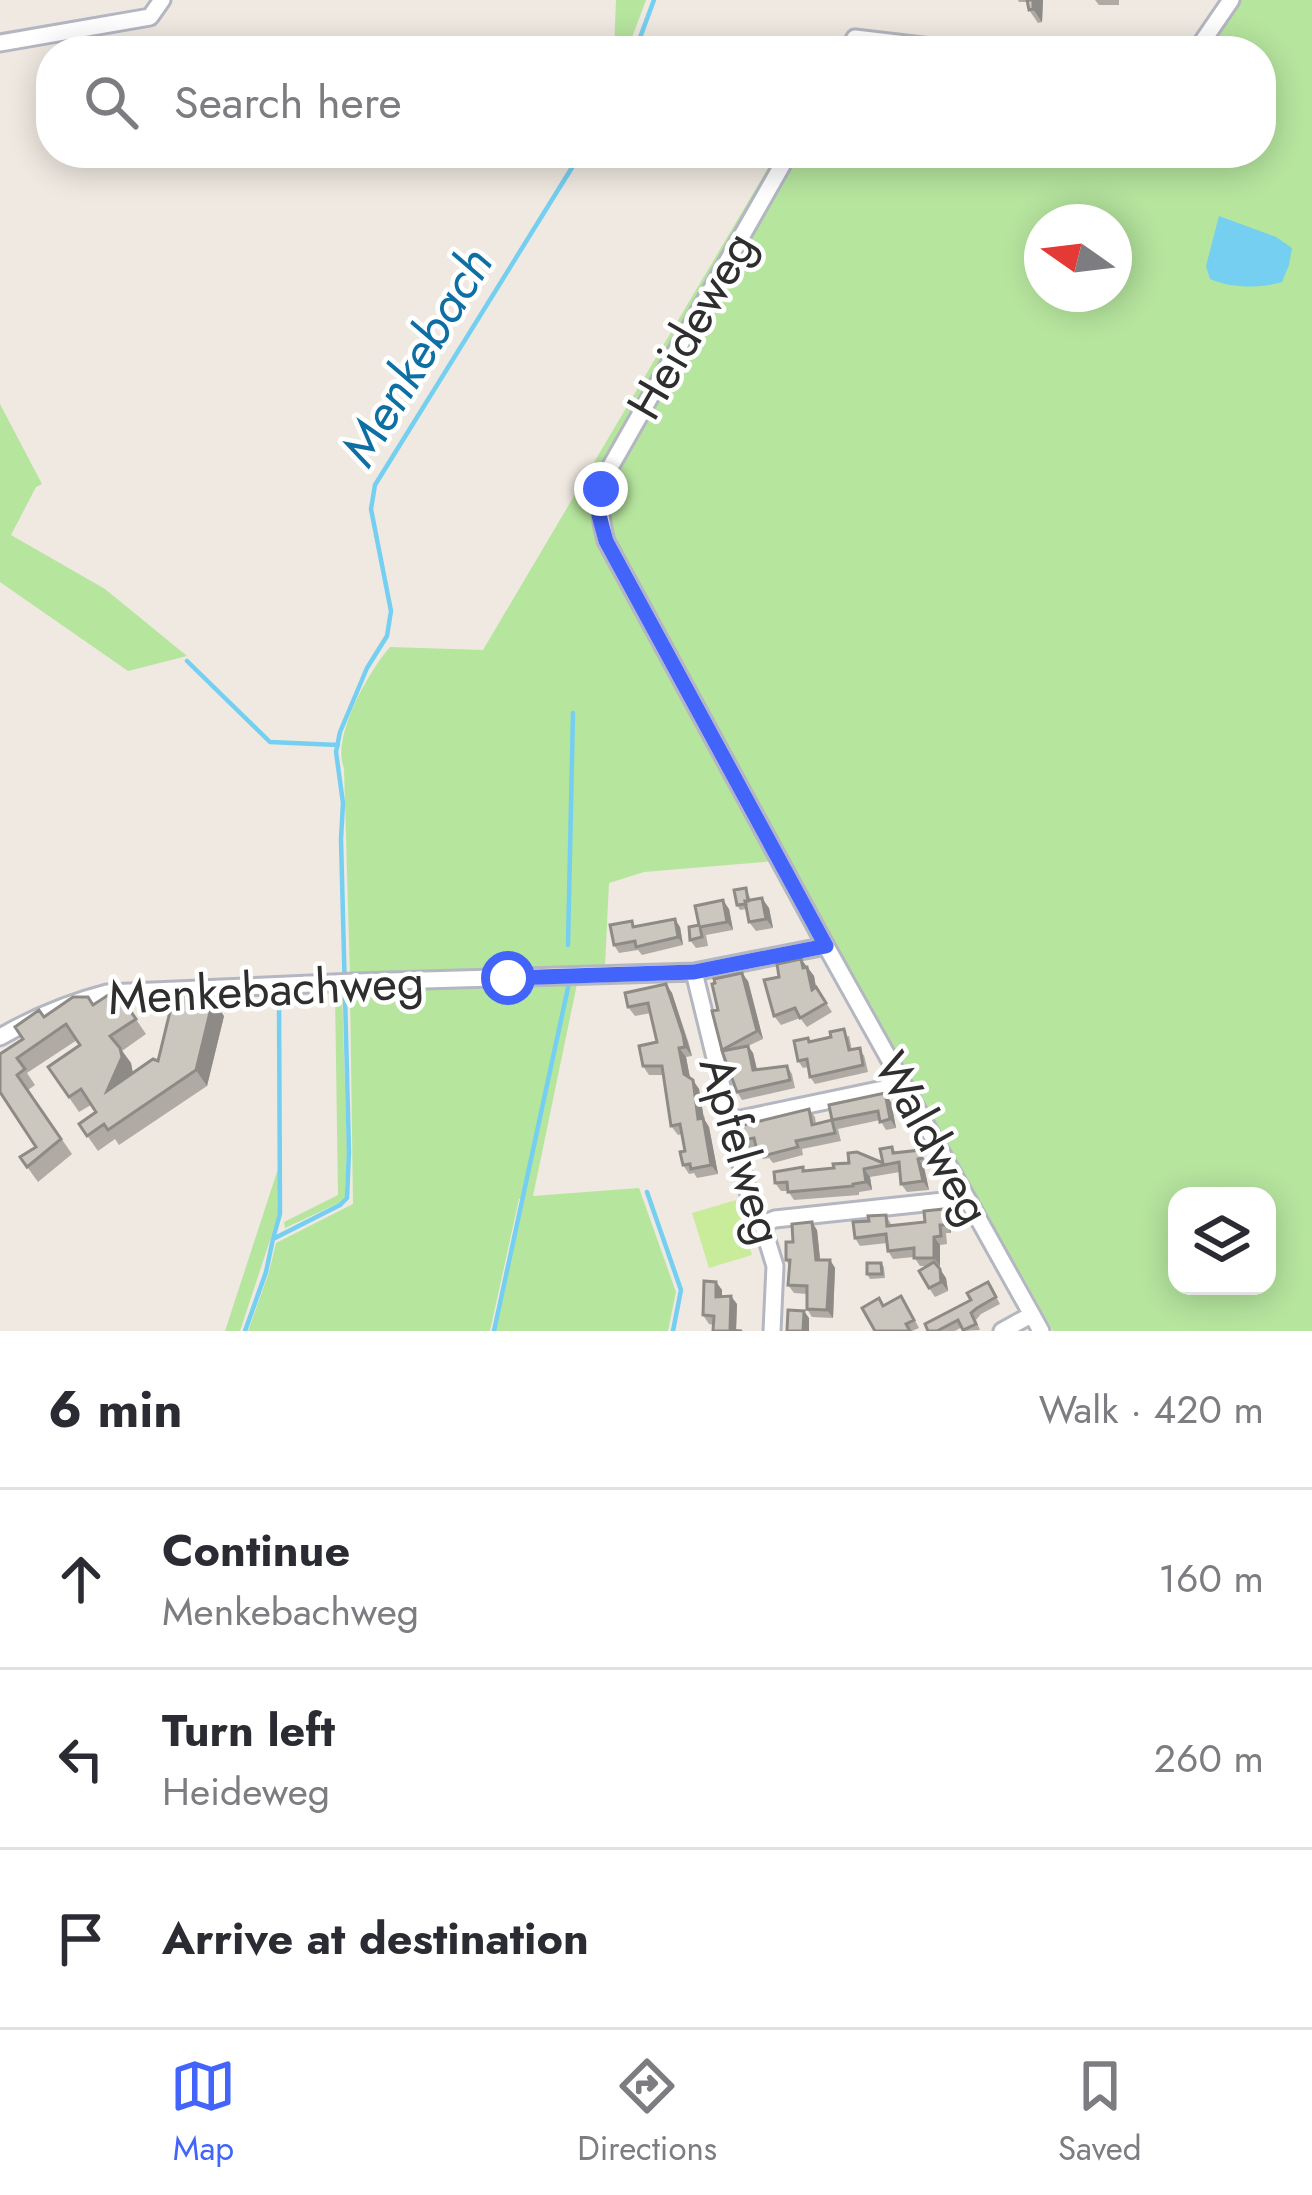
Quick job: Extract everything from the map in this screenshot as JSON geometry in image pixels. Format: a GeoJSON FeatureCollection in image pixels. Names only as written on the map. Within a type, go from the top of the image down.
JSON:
{"type":"FeatureCollection","features":[{"type":"Feature","properties":{"kind":"street"},"geometry":{"type":"LineString","coordinates":[[43,36],[149,16],[162,0]]}},
{"type":"Feature","properties":{"kind":"street"},"geometry":{"type":"LineString","coordinates":[[1206,36],[1231,0]]}},
{"type":"Feature","properties":{"kind":"street"},"geometry":{"type":"LineString","coordinates":[[0,44],[36,37]]}},
{"type":"Feature","properties":{"kind":"street","name":"Heideweg"},"geometry":{"type":"LineString","coordinates":[[780,168],[608,471],[599,515],[606,541],[826,946]]}},
{"type":"Feature","properties":{"kind":"street","name":"Menkebachweg"},"geometry":{"type":"LineString","coordinates":[[0,1037],[33,1018],[106,993],[694,972],[826,946]]}},
{"type":"Feature","properties":{"kind":"street","name":"Waldweg"},"geometry":{"type":"LineString","coordinates":[[826,946],[1041,1331]]}},
{"type":"Feature","properties":{"kind":"street","name":"Apfelweg"},"geometry":{"type":"LineString","coordinates":[[694,972],[747,1189],[775,1266],[772,1331]]}},
{"type":"Feature","properties":{"kind":"street"},"geometry":{"type":"LineString","coordinates":[[731,1121],[883,1089],[900,1079]]}},
{"type":"Feature","properties":{"kind":"street"},"geometry":{"type":"LineString","coordinates":[[762,1224],[943,1201],[963,1192]]}},
{"type":"Feature","properties":{"kind":"street"},"geometry":{"type":"LineString","coordinates":[[1002,1331],[1031,1315]]}},
{"type":"Feature","properties":{"kind":"green space"},"geometry":{"type":"Polygon","coordinates":[[[616,0],[646,0],[633,36],[615,36],[616,0]]]}},
{"type":"Feature","properties":{"kind":"green space"},"geometry":{"type":"Polygon","coordinates":[[[1241,0],[1312,0],[1312,1331],[1053,1331],[787,860],[644,872],[609,883],[605,965],[350,975],[341,755],[347,722],[390,647],[483,650],[768,168],[1276,168],[1276,36],[1216,36],[1241,0]]]}},
{"type":"Feature","properties":{"kind":"green space"},"geometry":{"type":"Polygon","coordinates":[[[0,404],[42,484],[11,535],[105,589],[187,656],[128,671],[0,582],[0,404]]]}},
{"type":"Feature","properties":{"kind":"green space"},"geometry":{"type":"Polygon","coordinates":[[[577,984],[533,1196],[639,1188],[676,1292],[668,1331],[496,1331],[524,1198],[519,1199],[490,1331],[248,1331],[276,1243],[353,1204],[350,989],[577,984]]]}},
{"type":"Feature","properties":{"kind":"green space"},"geometry":{"type":"Polygon","coordinates":[[[342,992],[345,1197],[285,1228],[284,1222],[338,1195],[335,993],[342,992]]]}},
{"type":"Feature","properties":{"kind":"green space"},"geometry":{"type":"Polygon","coordinates":[[[278,1169],[278,1216],[240,1331],[225,1331],[278,1169]]]}},
{"type":"Feature","properties":{"kind":"green space"},"geometry":{"type":"Polygon","coordinates":[[[736,1200],[752,1255],[709,1268],[692,1213],[736,1200]]]}},
{"type":"Feature","properties":{"kind":"water"},"geometry":{"type":"Polygon","coordinates":[[[1219,216],[1276,237],[1292,248],[1282,282],[1245,286],[1210,279],[1206,266],[1219,216]]]}},
{"type":"Feature","properties":{"kind":"building"},"geometry":{"type":"Polygon","coordinates":[[[746,888],[748,901],[737,905],[734,890],[746,888]]]}},
{"type":"Feature","properties":{"kind":"building"},"geometry":{"type":"Polygon","coordinates":[[[762,898],[766,919],[749,922],[745,901],[762,898]]]}},
{"type":"Feature","properties":{"kind":"building"},"geometry":{"type":"Polygon","coordinates":[[[723,900],[727,922],[700,927],[702,937],[690,940],[689,927],[699,925],[695,906],[723,900]]]}},
{"type":"Feature","properties":{"kind":"building"},"geometry":{"type":"Polygon","coordinates":[[[675,919],[678,937],[636,947],[635,941],[614,945],[610,925],[632,921],[633,927],[675,919]]]}},
{"type":"Feature","properties":{"kind":"building"},"geometry":{"type":"Polygon","coordinates":[[[801,959],[812,990],[816,987],[826,1003],[800,1018],[795,1008],[774,1016],[764,980],[779,977],[777,964],[801,959]]]}},
{"type":"Feature","properties":{"kind":"building"},"geometry":{"type":"Polygon","coordinates":[[[742,973],[757,1031],[722,1050],[712,1011],[718,1010],[712,984],[714,979],[742,973]]]}},
{"type":"Feature","properties":{"kind":"building"},"geometry":{"type":"Polygon","coordinates":[[[666,984],[683,1035],[685,1047],[679,1048],[684,1074],[693,1080],[711,1165],[691,1169],[690,1164],[683,1165],[680,1124],[671,1126],[662,1066],[643,1066],[639,1046],[657,1042],[648,1003],[628,1007],[625,993],[666,984]]]}},
{"type":"Feature","properties":{"kind":"building"},"geometry":{"type":"Polygon","coordinates":[[[116,990],[136,1019],[110,1036],[122,1057],[107,1091],[153,1059],[158,1061],[175,991],[213,1000],[196,1070],[108,1130],[104,1124],[87,1136],[79,1124],[96,1112],[81,1089],[69,1097],[48,1067],[80,1045],[66,1024],[17,1058],[25,1069],[17,1075],[61,1139],[27,1167],[20,1157],[36,1147],[0,1092],[0,1054],[23,1039],[15,1027],[39,1010],[44,1017],[73,997],[88,997],[93,1005],[116,990]]]}},
{"type":"Feature","properties":{"kind":"building"},"geometry":{"type":"Polygon","coordinates":[[[844,1029],[849,1050],[860,1048],[863,1065],[810,1077],[807,1059],[798,1061],[794,1041],[831,1037],[830,1032],[844,1029]]]}},
{"type":"Feature","properties":{"kind":"building"},"geometry":{"type":"Polygon","coordinates":[[[748,1046],[753,1070],[787,1066],[790,1080],[737,1092],[722,1051],[748,1046]]]}},
{"type":"Feature","properties":{"kind":"building"},"geometry":{"type":"Polygon","coordinates":[[[885,1093],[890,1119],[880,1122],[878,1111],[832,1120],[829,1105],[885,1093]]]}},
{"type":"Feature","properties":{"kind":"building"},"geometry":{"type":"Polygon","coordinates":[[[809,1109],[812,1125],[832,1120],[835,1133],[796,1141],[798,1147],[767,1155],[766,1149],[757,1151],[754,1138],[744,1140],[740,1126],[809,1109]]]}},
{"type":"Feature","properties":{"kind":"building"},"geometry":{"type":"Polygon","coordinates":[[[892,1147],[893,1153],[921,1150],[923,1181],[901,1184],[899,1162],[864,1169],[866,1182],[853,1186],[788,1192],[787,1182],[775,1183],[774,1172],[834,1168],[833,1164],[849,1163],[848,1153],[883,1163],[880,1149],[892,1147]]]}},
{"type":"Feature","properties":{"kind":"building"},"geometry":{"type":"Polygon","coordinates":[[[944,1209],[946,1225],[940,1225],[941,1236],[934,1237],[934,1258],[914,1258],[914,1248],[888,1251],[886,1234],[855,1238],[853,1222],[869,1221],[868,1216],[886,1215],[887,1226],[925,1222],[924,1211],[944,1209]]]}},
{"type":"Feature","properties":{"kind":"building"},"geometry":{"type":"Polygon","coordinates":[[[812,1222],[816,1260],[830,1260],[827,1310],[807,1309],[807,1286],[788,1285],[786,1242],[793,1242],[792,1224],[812,1222]]]}},
{"type":"Feature","properties":{"kind":"building"},"geometry":{"type":"Polygon","coordinates":[[[934,1262],[941,1282],[929,1288],[919,1271],[934,1262]]]}},
{"type":"Feature","properties":{"kind":"building"},"geometry":{"type":"Polygon","coordinates":[[[867,1263],[881,1263],[882,1274],[867,1274],[867,1263]]]}},
{"type":"Feature","properties":{"kind":"building"},"geometry":{"type":"Polygon","coordinates":[[[704,1281],[716,1282],[716,1297],[731,1296],[730,1330],[742,1331],[713,1331],[714,1316],[703,1315],[704,1281]]]}},
{"type":"Feature","properties":{"kind":"building"},"geometry":{"type":"Polygon","coordinates":[[[988,1282],[996,1297],[971,1313],[976,1324],[963,1330],[958,1320],[928,1331],[925,1324],[971,1300],[967,1293],[988,1282]]]}},
{"type":"Feature","properties":{"kind":"building"},"geometry":{"type":"Polygon","coordinates":[[[901,1296],[914,1320],[906,1324],[910,1331],[875,1331],[862,1308],[879,1298],[883,1306],[901,1296]]]}},
{"type":"Feature","properties":{"kind":"building"},"geometry":{"type":"Polygon","coordinates":[[[788,1310],[804,1311],[803,1331],[787,1331],[788,1310]]]}},
{"type":"Feature","properties":{"kind":"waterway","name":"Menkebach"},"geometry":{"type":"LineString","coordinates":[[641,36],[654,0]]}},
{"type":"Feature","properties":{"kind":"waterway","name":"Menkebach"},"geometry":{"type":"LineString","coordinates":[[245,1331],[273,1239],[347,1198],[343,803],[336,752],[367,668],[387,636],[391,611],[371,509],[375,485],[572,168]]}},
{"type":"Feature","properties":{"kind":"waterway","name":"Menkebach"},"geometry":{"type":"LineString","coordinates":[[187,661],[270,742],[338,745]]}},
{"type":"Feature","properties":{"kind":"waterway"},"geometry":{"type":"LineString","coordinates":[[568,945],[573,713]]}},
{"type":"Feature","properties":{"kind":"waterway"},"geometry":{"type":"LineString","coordinates":[[527,969],[568,968]]}},
{"type":"Feature","properties":{"kind":"waterway"},"geometry":{"type":"LineString","coordinates":[[494,1331],[569,983]]}},
{"type":"Feature","properties":{"kind":"waterway"},"geometry":{"type":"LineString","coordinates":[[232,995],[279,994],[280,1214],[273,1239]]}},
{"type":"Feature","properties":{"kind":"waterway"},"geometry":{"type":"LineString","coordinates":[[647,1192],[681,1290],[673,1331]]}},
{"type":"Feature","properties":{"kind":"route"},"geometry":{"type":"LineString","coordinates":[[508,978],[694,972],[826,946],[606,541],[599,515],[601,489]]}}]}
